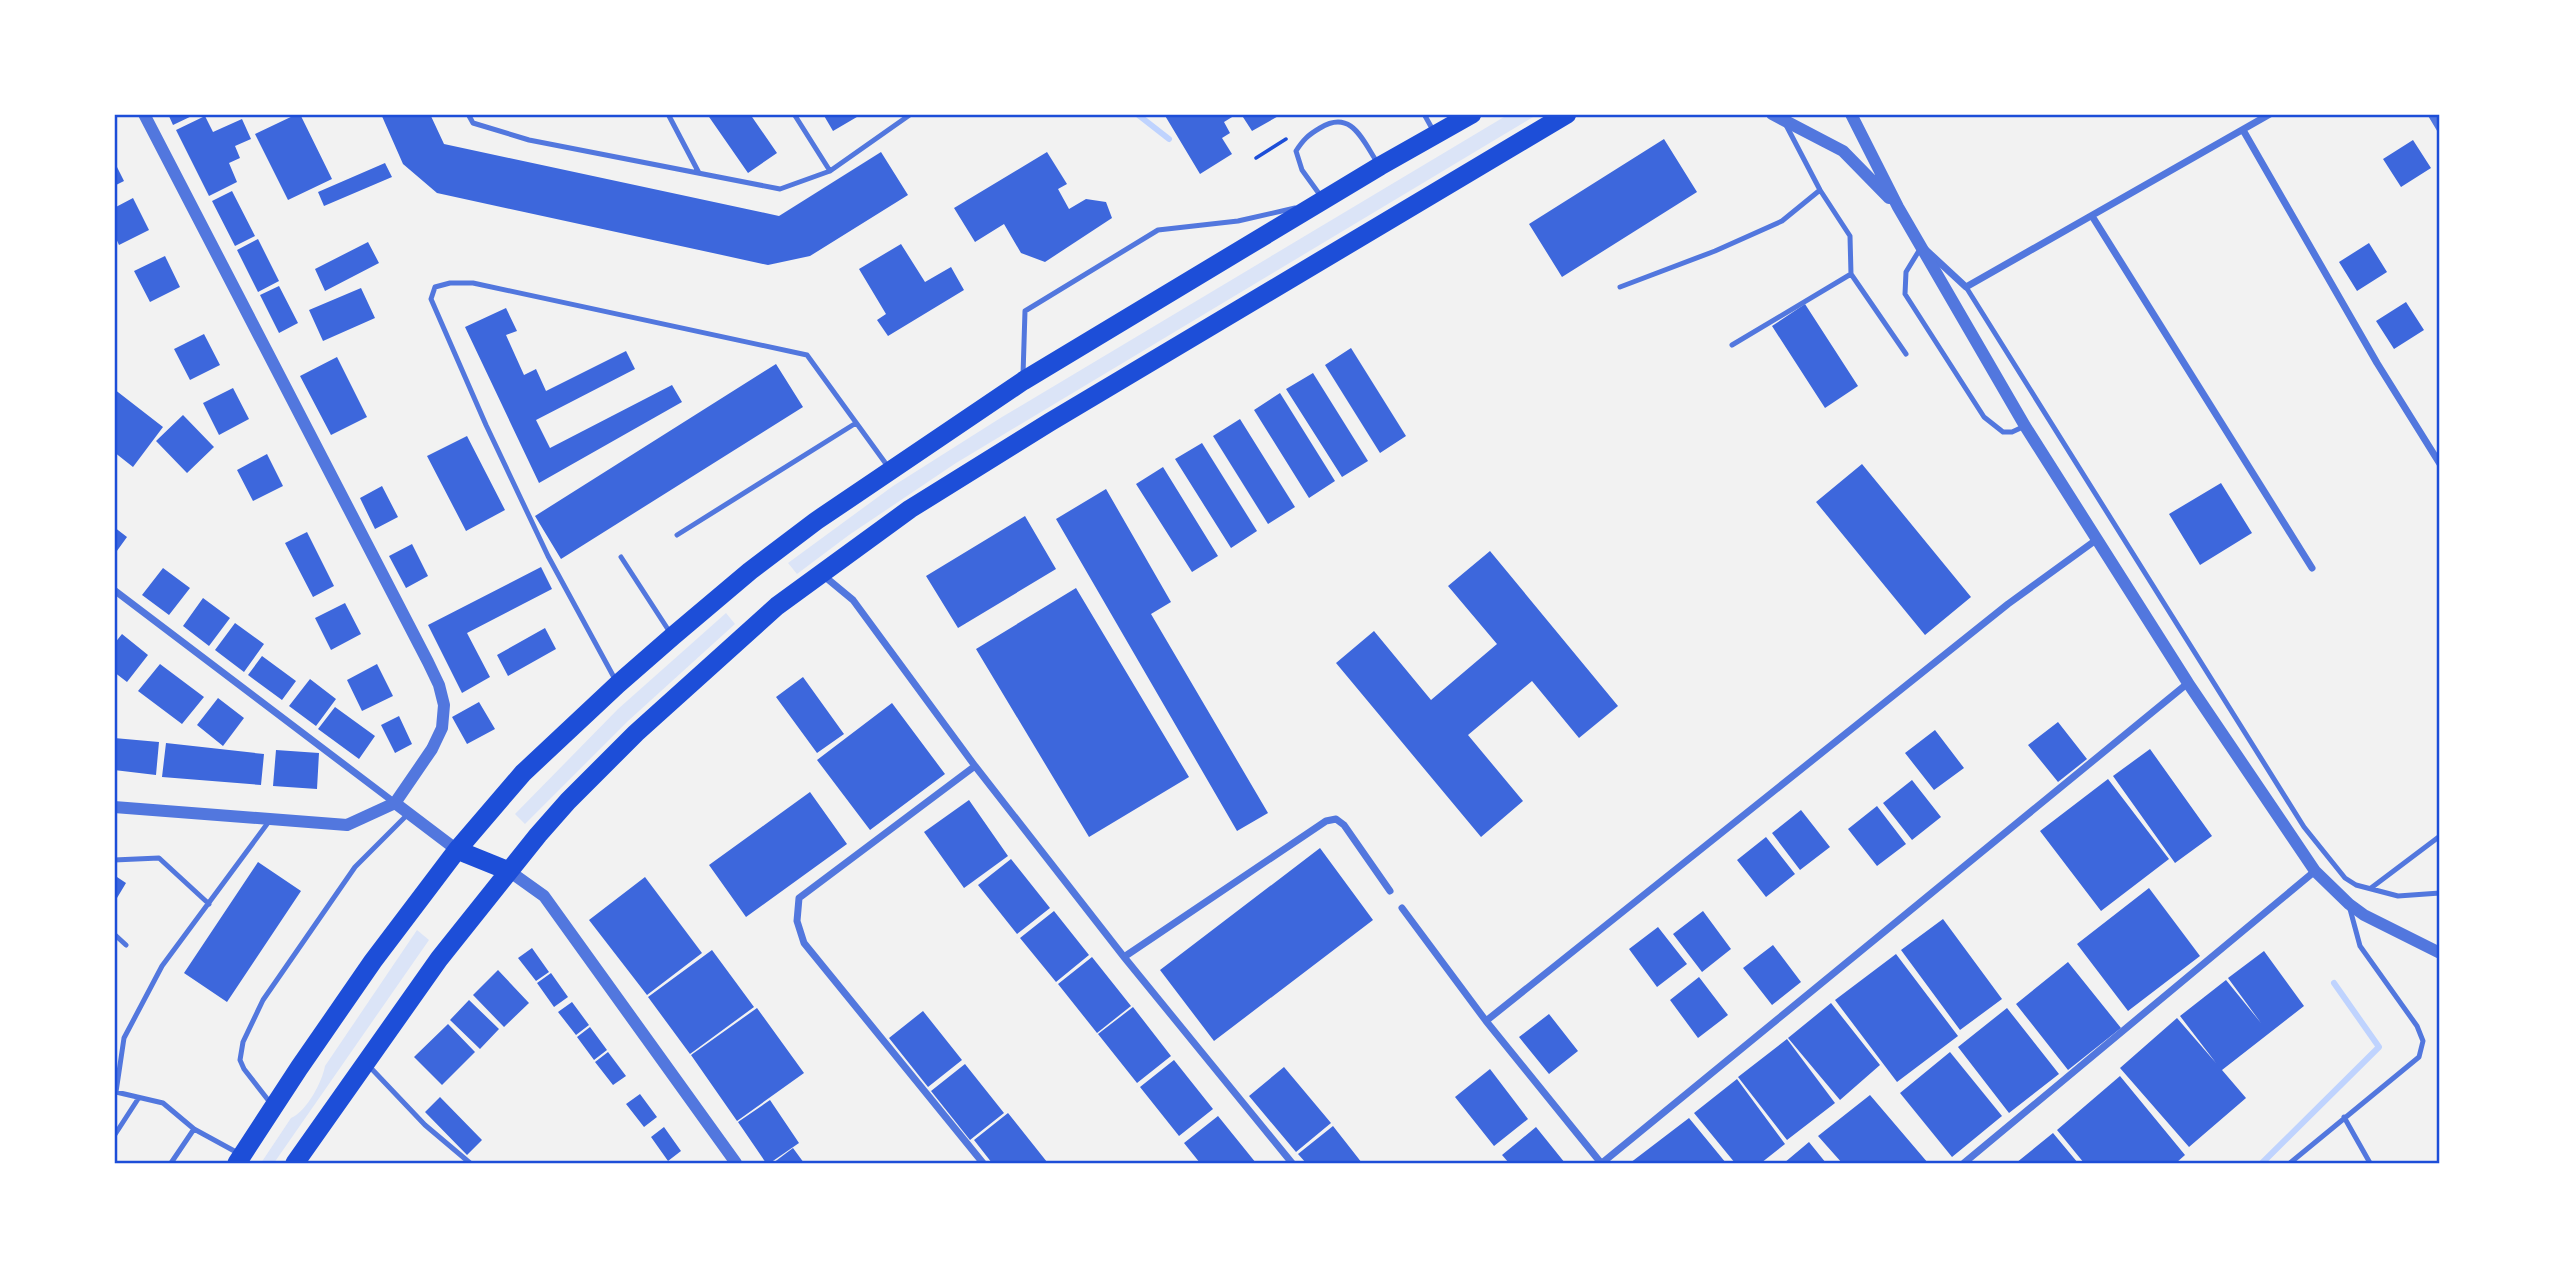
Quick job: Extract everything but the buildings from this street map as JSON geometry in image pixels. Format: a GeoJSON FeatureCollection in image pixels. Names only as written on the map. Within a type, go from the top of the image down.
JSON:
{"type":"FeatureCollection","features":[{"type":"Feature","properties":{"kind":"highway"},"geometry":{"type":"LineString","coordinates":[[240,1159],[373,961],[457,850],[523,773],[673,636],[750,571],[816,521],[1023,381],[1380,166],[1472,114]]}},
{"type":"Feature","properties":{"kind":"highway"},"geometry":{"type":"LineString","coordinates":[[295,1163],[439,959],[568,800],[636,733],[777,606],[910,509],[1050,422],[1567,114]]}},
{"type":"Feature","properties":{"kind":"highway"},"geometry":{"type":"LineString","coordinates":[[457,850],[509,871]]}},
{"type":"Feature","properties":{"kind":"street"},"geometry":{"type":"LineString","coordinates":[[114,807],[271,817],[347,825],[395,803],[425,760],[442,728],[444,705],[439,685],[144,114]]}},
{"type":"Feature","properties":{"kind":"street"},"geometry":{"type":"LineString","coordinates":[[1772,114],[1843,152],[1898,207]]}},
{"type":"Feature","properties":{"kind":"street"},"geometry":{"type":"LineString","coordinates":[[1852,114],[1898,207],[2025,426],[2188,683],[2315,871],[2364,915],[2440,953]]}},
{"type":"Feature","properties":{"kind":"street"},"geometry":{"type":"LineString","coordinates":[[1921,246],[1966,287],[2270,114]]}},
{"type":"Feature","properties":{"kind":"street"},"geometry":{"type":"LineString","coordinates":[[2431,114],[2440,129]]}},
{"type":"Feature","properties":{"kind":"street"},"geometry":{"type":"LineString","coordinates":[[2243,130],[2377,363],[2440,464]]}},
{"type":"Feature","properties":{"kind":"street"},"geometry":{"type":"LineString","coordinates":[[2092,216],[2312,568]]}},
{"type":"Feature","properties":{"kind":"street"},"geometry":{"type":"LineString","coordinates":[[1486,1021],[2008,604],[2096,540]]}},
{"type":"Feature","properties":{"kind":"street"},"geometry":{"type":"LineString","coordinates":[[820,573],[853,600],[975,766],[1124,957],[1292,1163]]}},
{"type":"Feature","properties":{"kind":"street"},"geometry":{"type":"LineString","coordinates":[[114,590],[457,850]]}},
{"type":"Feature","properties":{"kind":"street"},"geometry":{"type":"LineString","coordinates":[[1402,908],[1486,1021],[1602,1163],[2188,683]]}},
{"type":"Feature","properties":{"kind":"street"},"geometry":{"type":"LineString","coordinates":[[975,766],[800,898],[797,921],[804,943],[983,1163]]}},
{"type":"Feature","properties":{"kind":"street"},"geometry":{"type":"LineString","coordinates":[[1124,957],[1326,821],[1336,819],[1344,825],[1390,891]]}},
{"type":"Feature","properties":{"kind":"street"},"geometry":{"type":"LineString","coordinates":[[509,871],[544,896],[736,1163]]}},
{"type":"Feature","properties":{"kind":"street"},"geometry":{"type":"LineString","coordinates":[[1964,1163],[2315,871]]}},
{"type":"Feature","properties":{"kind":"lane"},"geometry":{"type":"LineString","coordinates":[[468,114],[473,123],[529,140],[780,189],[830,171],[904,116],[911,114]]}},
{"type":"Feature","properties":{"kind":"lane"},"geometry":{"type":"LineString","coordinates":[[668,114],[699,173]]}},
{"type":"Feature","properties":{"kind":"lane"},"geometry":{"type":"LineString","coordinates":[[794,114],[830,171]]}},
{"type":"Feature","properties":{"kind":"lane"},"geometry":{"type":"LineString","coordinates":[[1424,114],[1436,135]]}},
{"type":"Feature","properties":{"kind":"lane"},"geometry":{"type":"LineString","coordinates":[[1023,381],[1025,311],[1158,230],[1238,221],[1324,201],[1301,170],[1296,151],[1305,136],[1332,120],[1342,121],[1355,128],[1380,166]]}},
{"type":"Feature","properties":{"kind":"lane"},"geometry":{"type":"LineString","coordinates":[[1784,122],[1820,190],[1850,236],[1852,274],[1906,354]]}},
{"type":"Feature","properties":{"kind":"lane"},"geometry":{"type":"LineString","coordinates":[[1620,287],[1715,251],[1782,221],[1820,190]]}},
{"type":"Feature","properties":{"kind":"lane"},"geometry":{"type":"LineString","coordinates":[[1921,246],[1906,272],[1905,294],[1984,417],[2003,432],[2012,432],[2025,426]]}},
{"type":"Feature","properties":{"kind":"lane"},"geometry":{"type":"LineString","coordinates":[[1732,345],[1852,274]]}},
{"type":"Feature","properties":{"kind":"lane"},"geometry":{"type":"LineString","coordinates":[[618,684],[548,556],[486,425],[431,299],[435,287],[450,283],[473,283],[807,355],[890,471]]}},
{"type":"Feature","properties":{"kind":"lane"},"geometry":{"type":"LineString","coordinates":[[1966,287],[2304,827],[2345,878],[2356,885],[2398,895],[2440,892]]}},
{"type":"Feature","properties":{"kind":"lane"},"geometry":{"type":"LineString","coordinates":[[677,535],[856,423]]}},
{"type":"Feature","properties":{"kind":"lane"},"geometry":{"type":"LineString","coordinates":[[621,557],[673,636]]}},
{"type":"Feature","properties":{"kind":"lane"},"geometry":{"type":"LineString","coordinates":[[274,1108],[240,1060],[243,1042],[262,1000],[355,867],[409,813]]}},
{"type":"Feature","properties":{"kind":"lane"},"geometry":{"type":"LineString","coordinates":[[240,1159],[194,1129],[163,1103],[138,1099],[115,1091],[124,1038],[162,966],[271,817]]}},
{"type":"Feature","properties":{"kind":"lane"},"geometry":{"type":"LineString","coordinates":[[2371,888],[2440,836]]}},
{"type":"Feature","properties":{"kind":"lane"},"geometry":{"type":"LineString","coordinates":[[114,860],[159,858],[209,904]]}},
{"type":"Feature","properties":{"kind":"lane"},"geometry":{"type":"LineString","coordinates":[[2290,1163],[2419,1057],[2423,1041],[2417,1026],[2360,946],[2349,904]]}},
{"type":"Feature","properties":{"kind":"lane"},"geometry":{"type":"LineString","coordinates":[[114,934],[126,945]]}},
{"type":"Feature","properties":{"kind":"lane"},"geometry":{"type":"LineString","coordinates":[[365,1062],[425,1125],[470,1163]]}},
{"type":"Feature","properties":{"kind":"lane"},"geometry":{"type":"LineString","coordinates":[[114,1136],[138,1099]]}},
{"type":"Feature","properties":{"kind":"lane"},"geometry":{"type":"LineString","coordinates":[[2344,1117],[2370,1163]]}},
{"type":"Feature","properties":{"kind":"lane"},"geometry":{"type":"LineString","coordinates":[[171,1163],[194,1129]]}},
{"type":"Feature","properties":{"kind":"shaded area"},"geometry":{"type":"Polygon","coordinates":[[[1509,114],[1538,114],[956,463],[849,535],[797,574],[788,563],[893,486],[1002,417],[1509,114]]]}},
{"type":"Feature","properties":{"kind":"shaded area"},"geometry":{"type":"Polygon","coordinates":[[[726,613],[735,624],[628,721],[525,824],[515,814],[618,709],[726,613]]]}},
{"type":"Feature","properties":{"kind":"shaded area"},"geometry":{"type":"Polygon","coordinates":[[[417,930],[429,940],[274,1163],[261,1163],[291,1118],[308,1103],[321,1080],[325,1066],[417,930]]]}},
{"type":"Feature","properties":{"kind":"waterway"},"geometry":{"type":"LineString","coordinates":[[1137,114],[1169,139]]}},
{"type":"Feature","properties":{"kind":"waterway"},"geometry":{"type":"LineString","coordinates":[[2262,1163],[2379,1047],[2334,983]]}}]}
